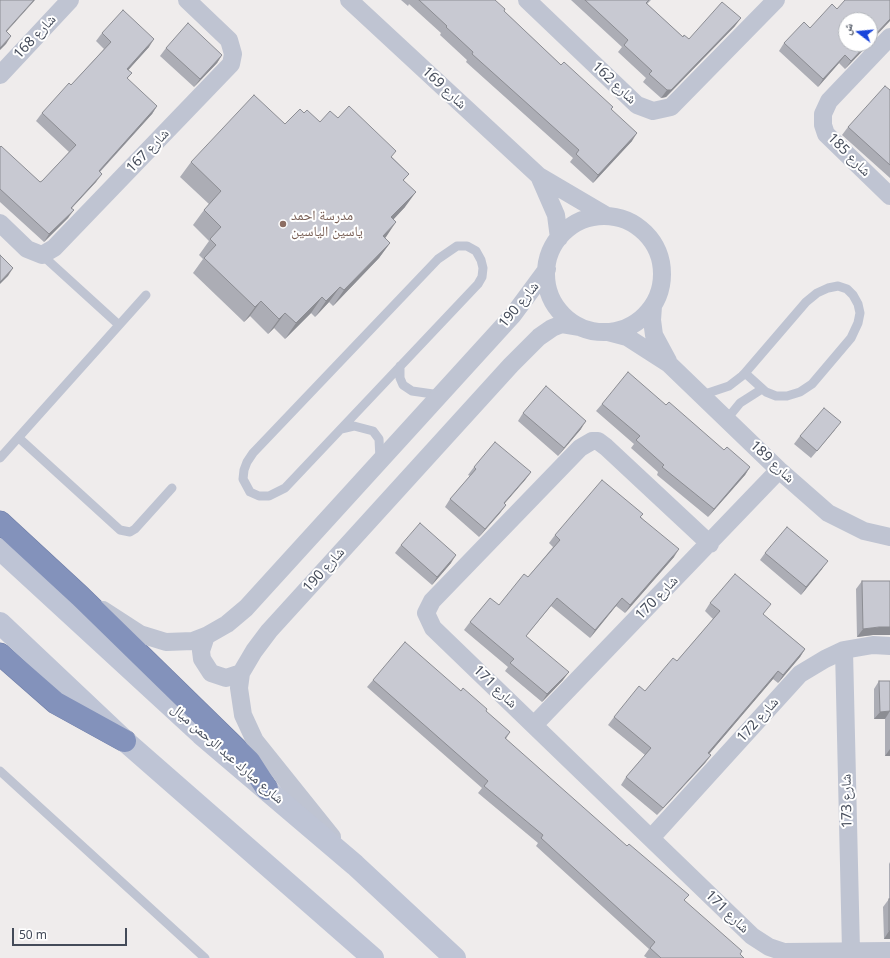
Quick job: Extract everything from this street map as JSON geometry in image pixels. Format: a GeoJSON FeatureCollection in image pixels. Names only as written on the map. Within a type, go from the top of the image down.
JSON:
{"type":"FeatureCollection","features":[{"type":"Feature","properties":{"kind":"highway"},"geometry":{"type":"LineString","coordinates":[[0,522],[80,596],[249,761],[268,789]]}},
{"type":"Feature","properties":{"kind":"highway"},"geometry":{"type":"LineString","coordinates":[[0,654],[56,703],[125,741]]}},
{"type":"Feature","properties":{"kind":"main road","name":"شارع مبارك عبد الرحمن ميال"},"geometry":{"type":"LineString","coordinates":[[0,549],[200,734],[268,789],[355,865],[455,958]]}},
{"type":"Feature","properties":{"kind":"main road"},"geometry":{"type":"LineString","coordinates":[[0,624],[125,741],[373,958]]}},
{"type":"Feature","properties":{"kind":"street","name":"شارع 168"},"geometry":{"type":"LineString","coordinates":[[0,75],[70,0]]}},
{"type":"Feature","properties":{"kind":"street","name":"شارع 167"},"geometry":{"type":"LineString","coordinates":[[42,255],[54,248],[231,64],[233,54],[229,40],[187,0]]}},
{"type":"Feature","properties":{"kind":"street","name":"شارع 169"},"geometry":{"type":"LineString","coordinates":[[349,0],[539,176],[607,216]]}},
{"type":"Feature","properties":{"kind":"street","name":"شارع 162"},"geometry":{"type":"LineString","coordinates":[[527,0],[637,106],[653,111],[671,107],[768,2]]}},
{"type":"Feature","properties":{"kind":"street","name":"شارع 185"},"geometry":{"type":"LineString","coordinates":[[890,37],[829,101],[823,114],[823,125],[826,134],[890,196]]}},
{"type":"Feature","properties":{"kind":"street","name":"شارع 169"},"geometry":{"type":"LineString","coordinates":[[539,176],[556,215],[559,238]]}},
{"type":"Feature","properties":{"kind":"street"},"geometry":{"type":"LineString","coordinates":[[607,216],[624,219],[640,228],[652,240],[657,250],[662,273],[660,290],[653,306],[641,319],[625,328],[608,332],[594,331],[580,327],[566,317],[554,303],[548,287],[547,269],[551,252],[559,238],[573,225],[589,218],[607,216]]}},
{"type":"Feature","properties":{"kind":"street"},"geometry":{"type":"LineString","coordinates":[[0,223],[27,249],[42,255]]}},
{"type":"Feature","properties":{"kind":"street","name":"شارع 190"},"geometry":{"type":"LineString","coordinates":[[80,596],[140,634],[153,639],[180,643],[206,636],[227,624],[246,608],[513,315],[547,269]]}},
{"type":"Feature","properties":{"kind":"street","name":"شارع 189"},"geometry":{"type":"LineString","coordinates":[[653,306],[652,320],[654,335],[669,364]]}},
{"type":"Feature","properties":{"kind":"street","name":"شارع 190"},"geometry":{"type":"LineString","coordinates":[[355,865],[255,741],[243,715],[240,688],[241,673],[269,630],[511,365],[539,337],[552,328],[562,324],[580,327]]}},
{"type":"Feature","properties":{"kind":"street","name":"شارع 189"},"geometry":{"type":"LineString","coordinates":[[608,332],[627,337],[669,364],[779,470],[828,513],[864,531],[890,537]]}},
{"type":"Feature","properties":{"kind":"street","name":"شارع 171"},"geometry":{"type":"LineString","coordinates":[[710,544],[606,446],[598,441],[592,441],[580,448],[432,601],[426,613],[433,628],[752,936],[769,947],[784,952],[890,951]]}},
{"type":"Feature","properties":{"kind":"street","name":"شارع 170"},"geometry":{"type":"LineString","coordinates":[[534,725],[710,544],[779,470]]}},
{"type":"Feature","properties":{"kind":"street"},"geometry":{"type":"LineString","coordinates":[[206,636],[201,651],[202,659],[211,673],[226,678],[241,673]]}},
{"type":"Feature","properties":{"kind":"street","name":"شارع 172"},"geometry":{"type":"LineString","coordinates":[[651,838],[800,674],[844,650],[873,645],[890,646]]}},
{"type":"Feature","properties":{"kind":"street","name":"شارع 173"},"geometry":{"type":"LineString","coordinates":[[844,650],[851,952]]}},
{"type":"Feature","properties":{"kind":"lane"},"geometry":{"type":"LineString","coordinates":[[457,246],[467,246],[476,251],[483,268],[482,277],[478,284],[400,366],[285,488],[278,493],[258,496],[250,492],[243,478],[246,462],[253,453],[438,259],[457,246]]}},
{"type":"Feature","properties":{"kind":"lane"},"geometry":{"type":"LineString","coordinates":[[42,255],[119,325]]}},
{"type":"Feature","properties":{"kind":"lane"},"geometry":{"type":"LineString","coordinates":[[702,395],[729,386],[745,374],[806,302],[817,293],[828,288],[838,286],[847,289],[858,304],[860,313],[858,324],[851,338],[812,384],[800,392],[787,396],[776,396],[762,389],[745,374]]}},
{"type":"Feature","properties":{"kind":"lane"},"geometry":{"type":"LineString","coordinates":[[0,458],[146,295]]}},
{"type":"Feature","properties":{"kind":"lane"},"geometry":{"type":"LineString","coordinates":[[400,366],[400,378],[404,385],[412,392],[440,395]]}},
{"type":"Feature","properties":{"kind":"lane"},"geometry":{"type":"LineString","coordinates":[[727,419],[740,403],[762,389]]}},
{"type":"Feature","properties":{"kind":"lane"},"geometry":{"type":"LineString","coordinates":[[341,429],[354,426],[373,431],[379,439],[380,460]]}},
{"type":"Feature","properties":{"kind":"lane"},"geometry":{"type":"LineString","coordinates":[[19,438],[120,530],[130,532],[135,528],[172,488]]}},
{"type":"Feature","properties":{"kind":"lane"},"geometry":{"type":"LineString","coordinates":[[0,771],[205,958]]}},
{"type":"Feature","properties":{"kind":"building"},"geometry":{"type":"Polygon","coordinates":[[[0,0],[34,0],[6,31],[11,36],[0,48],[0,0]]]}},
{"type":"Feature","properties":{"kind":"building"},"geometry":{"type":"Polygon","coordinates":[[[419,0],[495,0],[505,9],[504,11],[561,65],[564,62],[613,107],[611,109],[637,133],[598,175],[576,154],[579,150],[472,54],[473,52],[419,0]]]}},
{"type":"Feature","properties":{"kind":"building"},"geometry":{"type":"Polygon","coordinates":[[[585,0],[649,0],[646,3],[683,37],[684,35],[689,39],[722,2],[741,18],[671,90],[667,90],[649,74],[652,71],[624,45],[628,40],[585,0]]]}},
{"type":"Feature","properties":{"kind":"building"},"geometry":{"type":"Polygon","coordinates":[[[845,0],[890,0],[890,19],[878,32],[878,12],[838,12],[838,52],[859,52],[851,61],[845,55],[823,79],[784,43],[804,22],[810,28],[832,4],[837,9],[845,0]]]}},
{"type":"Feature","properties":{"kind":"building"},"geometry":{"type":"Polygon","coordinates":[[[123,10],[154,39],[127,69],[132,73],[127,78],[157,106],[99,171],[102,174],[71,208],[74,210],[49,234],[0,189],[0,147],[1,146],[40,182],[76,145],[42,113],[69,83],[71,85],[111,42],[102,33],[123,10]]]}},
{"type":"Feature","properties":{"kind":"building"},"geometry":{"type":"Polygon","coordinates":[[[188,23],[222,55],[200,79],[166,48],[188,23]]]}},
{"type":"Feature","properties":{"kind":"building"},"geometry":{"type":"Polygon","coordinates":[[[885,86],[890,90],[890,165],[848,127],[885,86]]]}},
{"type":"Feature","properties":{"kind":"building","name":"مدرسة احمد ياسين الياسين"},"geometry":{"type":"Polygon","coordinates":[[[254,95],[285,124],[300,109],[304,113],[307,110],[320,122],[330,111],[338,118],[349,106],[396,151],[391,157],[409,174],[403,180],[416,192],[391,217],[396,222],[383,236],[390,243],[344,290],[340,287],[326,301],[322,297],[296,323],[285,313],[279,319],[261,301],[255,307],[204,258],[216,245],[210,239],[221,227],[204,210],[221,191],[191,162],[254,95]]]}},
{"type":"Feature","properties":{"kind":"building"},"geometry":{"type":"Polygon","coordinates":[[[0,255],[13,268],[0,282],[0,255]]]}},
{"type":"Feature","properties":{"kind":"building"},"geometry":{"type":"Polygon","coordinates":[[[628,372],[666,405],[669,402],[724,450],[727,447],[750,467],[714,509],[662,467],[664,465],[636,440],[640,436],[602,404],[628,372]]]}},
{"type":"Feature","properties":{"kind":"building"},"geometry":{"type":"Polygon","coordinates":[[[546,386],[586,421],[564,448],[523,413],[546,386]]]}},
{"type":"Feature","properties":{"kind":"building"},"geometry":{"type":"Polygon","coordinates":[[[824,408],[841,422],[817,451],[800,436],[824,408]]]}},
{"type":"Feature","properties":{"kind":"building"},"geometry":{"type":"Polygon","coordinates":[[[495,442],[531,472],[504,503],[506,505],[485,529],[450,499],[476,469],[474,467],[495,442]]]}},
{"type":"Feature","properties":{"kind":"building"},"geometry":{"type":"Polygon","coordinates":[[[602,480],[643,514],[640,517],[679,549],[630,605],[622,598],[595,630],[557,598],[526,636],[569,672],[547,694],[510,663],[514,659],[470,622],[490,598],[499,605],[524,574],[528,577],[560,540],[555,535],[602,480]]]}},
{"type":"Feature","properties":{"kind":"building"},"geometry":{"type":"Polygon","coordinates":[[[420,523],[456,555],[437,577],[401,545],[420,523]]]}},
{"type":"Feature","properties":{"kind":"building"},"geometry":{"type":"Polygon","coordinates":[[[787,527],[828,561],[806,587],[765,553],[787,527]]]}},
{"type":"Feature","properties":{"kind":"building"},"geometry":{"type":"Polygon","coordinates":[[[735,574],[771,604],[763,614],[805,649],[783,675],[778,671],[708,753],[711,755],[663,808],[626,777],[651,748],[614,717],[639,686],[645,691],[673,658],[677,661],[720,611],[710,603],[735,574]]]}},
{"type":"Feature","properties":{"kind":"building"},"geometry":{"type":"Polygon","coordinates":[[[862,581],[890,581],[890,627],[863,629],[862,581]]]}},
{"type":"Feature","properties":{"kind":"building"},"geometry":{"type":"Polygon","coordinates":[[[405,642],[461,691],[463,688],[487,709],[486,711],[510,732],[505,738],[627,846],[629,844],[689,895],[684,900],[742,951],[740,954],[744,958],[661,958],[650,948],[655,942],[541,838],[543,835],[484,786],[488,781],[373,680],[405,642]]]}},
{"type":"Feature","properties":{"kind":"building"},"geometry":{"type":"Polygon","coordinates":[[[879,681],[890,681],[890,711],[880,712],[879,681]]]}},
{"type":"Feature","properties":{"kind":"building"},"geometry":{"type":"Polygon","coordinates":[[[890,899],[890,931],[889,931],[890,899]]]}},
{"type":"Feature","properties":{"kind":"place","name":"مدرسة احمد ياسين الياسين"},"geometry":{"type":"Point","coordinates":[283,224]}}]}
